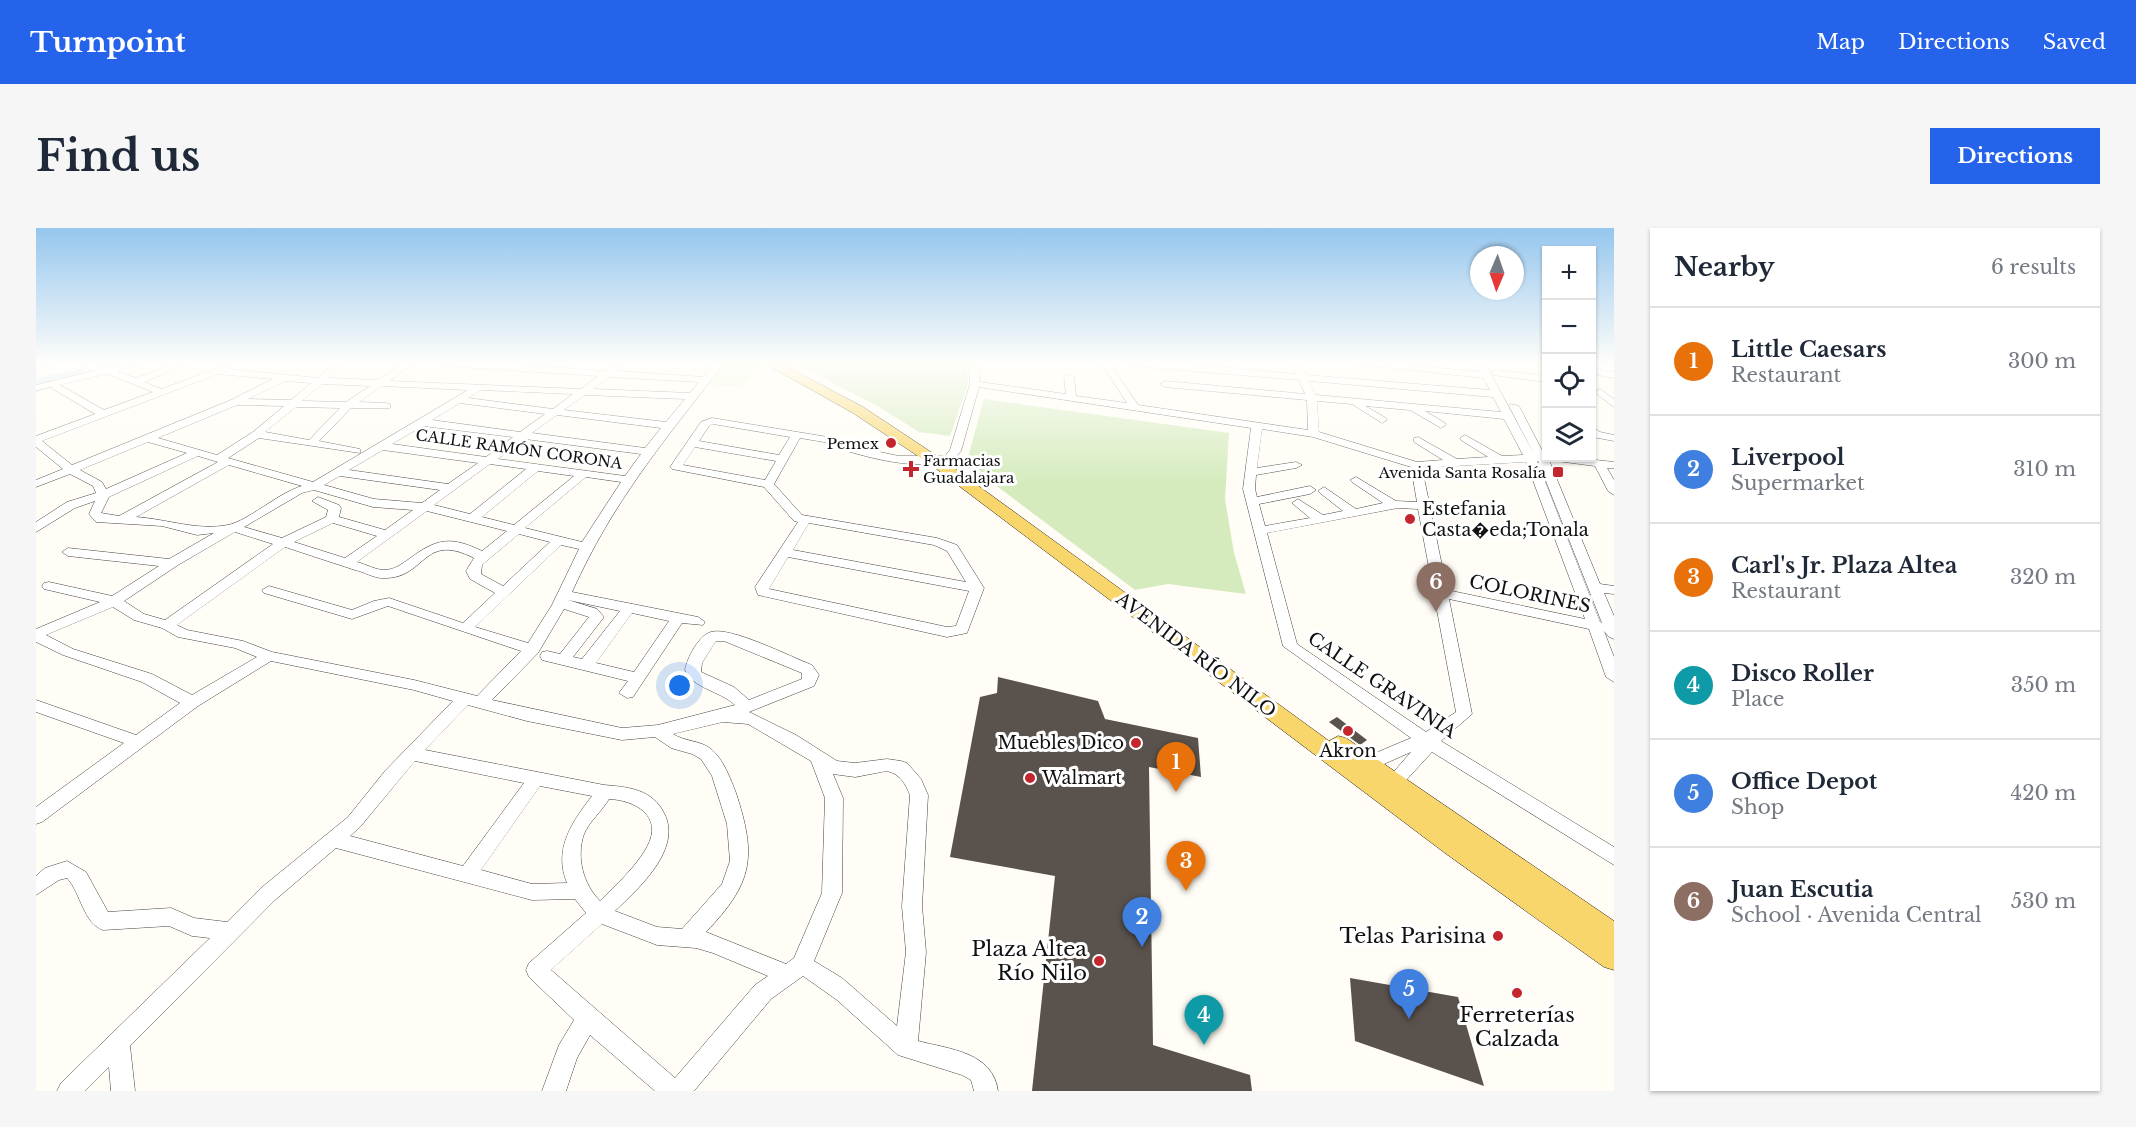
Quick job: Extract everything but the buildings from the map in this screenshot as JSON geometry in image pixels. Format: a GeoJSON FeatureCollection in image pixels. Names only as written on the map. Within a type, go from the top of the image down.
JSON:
{"type":"FeatureCollection","features":[{"type":"Feature","properties":{"kind":"main road","name":"AVENIDA RÍO NILO"},"geometry":{"type":"LineString","coordinates":[[848,403],[924,453],[1289,716],[1434,821],[1614,958]]}},
{"type":"Feature","properties":{"kind":"main road","name":"AVENIDA RÍO NILO"},"geometry":{"type":"LineString","coordinates":[[1359,768],[1393,783],[1434,821],[1614,936]]}},
{"type":"Feature","properties":{"kind":"street"},"geometry":{"type":"LineString","coordinates":[[84,403],[103,414]]}},
{"type":"Feature","properties":{"kind":"street"},"geometry":{"type":"LineString","coordinates":[[103,495],[97,483],[71,470],[36,441],[132,403]]}},
{"type":"Feature","properties":{"kind":"street"},"geometry":{"type":"LineString","coordinates":[[36,487],[71,470],[232,403]]}},
{"type":"Feature","properties":{"kind":"street"},"geometry":{"type":"LineString","coordinates":[[121,520],[223,460],[293,403]]}},
{"type":"Feature","properties":{"kind":"street"},"geometry":{"type":"LineString","coordinates":[[301,403],[386,406]]}},
{"type":"Feature","properties":{"kind":"street"},"geometry":{"type":"LineString","coordinates":[[312,443],[351,403]]}},
{"type":"Feature","properties":{"kind":"street"},"geometry":{"type":"LineString","coordinates":[[36,635],[114,601],[214,535],[236,528],[368,444],[447,403]]}},
{"type":"Feature","properties":{"kind":"street"},"geometry":{"type":"LineString","coordinates":[[491,403],[669,426]]}},
{"type":"Feature","properties":{"kind":"street"},"geometry":{"type":"LineString","coordinates":[[350,561],[567,403]]}},
{"type":"Feature","properties":{"kind":"street"},"geometry":{"type":"LineString","coordinates":[[69,1091],[229,931],[354,822],[412,754],[472,701],[540,653],[586,547],[649,452],[686,403]]}},
{"type":"Feature","properties":{"kind":"street"},"geometry":{"type":"LineString","coordinates":[[969,403],[955,451],[924,453],[852,447],[847,440],[834,442],[710,422],[705,424],[677,469],[768,484],[798,518],[946,544],[952,549],[977,588]]}},
{"type":"Feature","properties":{"kind":"street"},"geometry":{"type":"LineString","coordinates":[[1105,403],[1135,408],[1149,403]]}},
{"type":"Feature","properties":{"kind":"street"},"geometry":{"type":"LineString","coordinates":[[1132,403],[1135,408]]}},
{"type":"Feature","properties":{"kind":"street"},"geometry":{"type":"LineString","coordinates":[[1183,403],[1257,425],[1314,434],[1416,465],[1542,457]]}},
{"type":"Feature","properties":{"kind":"street"},"geometry":{"type":"LineString","coordinates":[[1312,403],[1314,434]]}},
{"type":"Feature","properties":{"kind":"street"},"geometry":{"type":"LineString","coordinates":[[1353,403],[1382,420]]}},
{"type":"Feature","properties":{"kind":"street"},"geometry":{"type":"LineString","coordinates":[[1366,403],[1508,416]]}},
{"type":"Feature","properties":{"kind":"street"},"geometry":{"type":"LineString","coordinates":[[1502,403],[1508,416],[1542,456]]}},
{"type":"Feature","properties":{"kind":"street"},"geometry":{"type":"LineString","coordinates":[[1511,403],[1542,455]]}},
{"type":"Feature","properties":{"kind":"street"},"geometry":{"type":"LineString","coordinates":[[1410,407],[1441,425]]}},
{"type":"Feature","properties":{"kind":"street"},"geometry":{"type":"LineString","coordinates":[[305,486],[338,471],[381,446],[416,421],[649,452]]}},
{"type":"Feature","properties":{"kind":"street","name":"CALLE GRAVINIA"},"geometry":{"type":"LineString","coordinates":[[1257,425],[1249,489],[1290,646],[1614,857]]}},
{"type":"Feature","properties":{"kind":"street"},"geometry":{"type":"LineString","coordinates":[[257,434],[356,452]]}},
{"type":"Feature","properties":{"kind":"street"},"geometry":{"type":"LineString","coordinates":[[1596,434],[1614,438]]}},
{"type":"Feature","properties":{"kind":"street"},"geometry":{"type":"LineString","coordinates":[[768,484],[796,436]]}},
{"type":"Feature","properties":{"kind":"street"},"geometry":{"type":"LineString","coordinates":[[147,438],[305,486],[373,503],[426,507],[586,547]]}},
{"type":"Feature","properties":{"kind":"street"},"geometry":{"type":"LineString","coordinates":[[1465,438],[1498,459]]}},
{"type":"Feature","properties":{"kind":"street"},"geometry":{"type":"LineString","coordinates":[[1418,440],[1455,462]]}},
{"type":"Feature","properties":{"kind":"street"},"geometry":{"type":"LineString","coordinates":[[693,443],[783,459]]}},
{"type":"Feature","properties":{"kind":"street","name":"CALLE RAMÓN CORONA"},"geometry":{"type":"LineString","coordinates":[[368,444],[491,459],[630,480]]}},
{"type":"Feature","properties":{"kind":"street"},"geometry":{"type":"LineString","coordinates":[[38,523],[70,505],[103,495],[196,453]]}},
{"type":"Feature","properties":{"kind":"street"},"geometry":{"type":"LineString","coordinates":[[1545,462],[1613,631]]}},
{"type":"Feature","properties":{"kind":"street"},"geometry":{"type":"LineString","coordinates":[[1545,462],[1594,625],[1614,677]]}},
{"type":"Feature","properties":{"kind":"street"},"geometry":{"type":"LineString","coordinates":[[1590,462],[1614,465]]}},
{"type":"Feature","properties":{"kind":"street"},"geometry":{"type":"LineString","coordinates":[[1599,463],[1614,491]]}},
{"type":"Feature","properties":{"kind":"street"},"geometry":{"type":"LineString","coordinates":[[1250,473],[1296,465]]}},
{"type":"Feature","properties":{"kind":"street"},"geometry":{"type":"LineString","coordinates":[[1359,768],[1430,739],[1462,716],[1464,712],[1416,465]]}},
{"type":"Feature","properties":{"kind":"street"},"geometry":{"type":"LineString","coordinates":[[472,519],[537,466]]}},
{"type":"Feature","properties":{"kind":"street"},"geometry":{"type":"LineString","coordinates":[[338,471],[453,488]]}},
{"type":"Feature","properties":{"kind":"street"},"geometry":{"type":"LineString","coordinates":[[504,592],[475,576],[473,571],[481,556],[518,530],[584,473]]}},
{"type":"Feature","properties":{"kind":"street"},"geometry":{"type":"LineString","coordinates":[[1356,480],[1394,505]]}},
{"type":"Feature","properties":{"kind":"street"},"geometry":{"type":"LineString","coordinates":[[1251,502],[1310,490]]}},
{"type":"Feature","properties":{"kind":"street"},"geometry":{"type":"LineString","coordinates":[[1324,491],[1354,513]]}},
{"type":"Feature","properties":{"kind":"street"},"geometry":{"type":"LineString","coordinates":[[103,495],[95,511],[97,516],[105,520],[162,522],[214,535]]}},
{"type":"Feature","properties":{"kind":"street"},"geometry":{"type":"LineString","coordinates":[[318,501],[335,508],[332,519]]}},
{"type":"Feature","properties":{"kind":"street"},"geometry":{"type":"LineString","coordinates":[[1298,503],[1320,519]]}},
{"type":"Feature","properties":{"kind":"street"},"geometry":{"type":"LineString","coordinates":[[1260,531],[1394,505],[1423,506]]}},
{"type":"Feature","properties":{"kind":"street"},"geometry":{"type":"LineString","coordinates":[[167,625],[281,544],[332,519],[385,534]]}},
{"type":"Feature","properties":{"kind":"street"},"geometry":{"type":"LineString","coordinates":[[806,519],[762,587],[763,592],[947,632],[962,630],[977,588]]}},
{"type":"Feature","properties":{"kind":"street"},"geometry":{"type":"LineString","coordinates":[[236,528],[281,544],[350,561],[386,574],[398,571],[439,545],[465,547],[481,556]]}},
{"type":"Feature","properties":{"kind":"street"},"geometry":{"type":"LineString","coordinates":[[465,629],[559,540]]}},
{"type":"Feature","properties":{"kind":"street"},"geometry":{"type":"LineString","coordinates":[[68,552],[171,563]]}},
{"type":"Feature","properties":{"kind":"street"},"geometry":{"type":"LineString","coordinates":[[784,552],[977,588]]}},
{"type":"Feature","properties":{"kind":"street"},"geometry":{"type":"LineString","coordinates":[[49,586],[114,601],[139,617],[167,625],[183,634],[238,644],[269,656],[385,678],[472,701],[622,734],[658,731],[723,716],[746,707],[809,682],[810,672],[724,635],[713,636],[696,658],[693,671],[702,681],[729,691],[746,707]]}},
{"type":"Feature","properties":{"kind":"street"},"geometry":{"type":"LineString","coordinates":[[1595,586],[1614,590]]}},
{"type":"Feature","properties":{"kind":"street"},"geometry":{"type":"LineString","coordinates":[[269,590],[352,615],[385,602],[563,660],[638,678]]}},
{"type":"Feature","properties":{"kind":"street","name":"COLORINES"},"geometry":{"type":"LineString","coordinates":[[1441,593],[1613,631]]}},
{"type":"Feature","properties":{"kind":"street"},"geometry":{"type":"LineString","coordinates":[[562,599],[629,608],[698,622]]}},
{"type":"Feature","properties":{"kind":"street"},"geometry":{"type":"LineString","coordinates":[[563,660],[597,617],[583,603]]}},
{"type":"Feature","properties":{"kind":"street"},"geometry":{"type":"LineString","coordinates":[[586,665],[629,608]]}},
{"type":"Feature","properties":{"kind":"street"},"geometry":{"type":"LineString","coordinates":[[627,693],[678,618]]}},
{"type":"Feature","properties":{"kind":"street"},"geometry":{"type":"LineString","coordinates":[[36,635],[68,652],[147,678],[192,702]]}},
{"type":"Feature","properties":{"kind":"street"},"geometry":{"type":"LineString","coordinates":[[36,817],[192,702],[269,656]]}},
{"type":"Feature","properties":{"kind":"street"},"geometry":{"type":"LineString","coordinates":[[36,706],[138,742]]}},
{"type":"Feature","properties":{"kind":"street"},"geometry":{"type":"LineString","coordinates":[[723,716],[751,718],[839,769],[894,765],[907,773],[919,790],[912,906],[916,952],[906,1047]]}},
{"type":"Feature","properties":{"kind":"street"},"geometry":{"type":"LineString","coordinates":[[658,731],[678,744],[698,748],[715,764],[738,825],[742,853],[737,874],[728,894],[688,937]]}},
{"type":"Feature","properties":{"kind":"street"},"geometry":{"type":"LineString","coordinates":[[1393,783],[1430,739]]}},
{"type":"Feature","properties":{"kind":"street"},"geometry":{"type":"LineString","coordinates":[[412,754],[604,792],[631,794],[648,804],[659,819],[660,833],[654,853],[599,914],[536,970],[587,1018],[673,1091]]}},
{"type":"Feature","properties":{"kind":"street"},"geometry":{"type":"LineString","coordinates":[[679,1091],[763,992],[794,970],[832,893],[834,798],[819,759]]}},
{"type":"Feature","properties":{"kind":"street"},"geometry":{"type":"LineString","coordinates":[[468,875],[536,779]]}},
{"type":"Feature","properties":{"kind":"street"},"geometry":{"type":"LineString","coordinates":[[604,792],[574,838],[571,858],[578,891],[599,914],[658,936],[688,937],[828,980],[906,1047],[924,1056],[971,1066],[980,1072],[987,1088]]}},
{"type":"Feature","properties":{"kind":"street"},"geometry":{"type":"LineString","coordinates":[[332,839],[532,892],[578,891]]}},
{"type":"Feature","properties":{"kind":"street"},"geometry":{"type":"LineString","coordinates":[[36,887],[52,873],[66,869],[79,878],[97,915],[103,921],[157,916],[171,917],[192,927],[229,931]]}},
{"type":"Feature","properties":{"kind":"street"},"geometry":{"type":"LineString","coordinates":[[554,1091],[567,1053],[587,1018]]}},
{"type":"Feature","properties":{"kind":"street"},"geometry":{"type":"LineString","coordinates":[[118,1041],[123,1091]]}},
{"type":"Feature","properties":{"kind":"green space"},"geometry":{"type":"Polygon","coordinates":[[[872,403],[961,403],[950,436],[919,432],[872,403]]]}},
{"type":"Feature","properties":{"kind":"green space"},"geometry":{"type":"Polygon","coordinates":[[[983,403],[1015,403],[1229,433],[1225,499],[1234,553],[1246,594],[1168,584],[1135,590],[986,478],[968,457],[983,403]]]}},
{"type":"Feature","properties":{"kind":"place","name":"Pemex"},"geometry":{"type":"Point","coordinates":[891,443]}},
{"type":"Feature","properties":{"kind":"place","name":"Farmacias Guadalajara"},"geometry":{"type":"Point","coordinates":[911,469]}},
{"type":"Feature","properties":{"kind":"place","name":"Avenida Santa Rosalía"},"geometry":{"type":"Point","coordinates":[1558,472]}},
{"type":"Feature","properties":{"kind":"place","name":"Estefania Casta�eda;Tonala"},"geometry":{"type":"Point","coordinates":[1410,519]}},
{"type":"Feature","properties":{"kind":"place","name":"Juan Escutia"},"geometry":{"type":"Point","coordinates":[1436,612]}},
{"type":"Feature","properties":{"kind":"place","name":"Akron"},"geometry":{"type":"Point","coordinates":[1348,731]}},
{"type":"Feature","properties":{"kind":"place","name":"Muebles Dico"},"geometry":{"type":"Point","coordinates":[1136,743]}},
{"type":"Feature","properties":{"kind":"place","name":"Walmart"},"geometry":{"type":"Point","coordinates":[1030,778]}},
{"type":"Feature","properties":{"kind":"place","name":"Little Caesars"},"geometry":{"type":"Point","coordinates":[1176,792]}},
{"type":"Feature","properties":{"kind":"place","name":"Carl's Jr. Plaza Altea"},"geometry":{"type":"Point","coordinates":[1186,891]}},
{"type":"Feature","properties":{"kind":"place","name":"Telas Parisina"},"geometry":{"type":"Point","coordinates":[1498,936]}},
{"type":"Feature","properties":{"kind":"place","name":"Liverpool"},"geometry":{"type":"Point","coordinates":[1142,947]}},
{"type":"Feature","properties":{"kind":"place","name":"Plaza Altea Río Nilo"},"geometry":{"type":"Point","coordinates":[1099,961]}},
{"type":"Feature","properties":{"kind":"place","name":"Ferreterías Calzada"},"geometry":{"type":"Point","coordinates":[1517,993]}},
{"type":"Feature","properties":{"kind":"place","name":"Office Depot"},"geometry":{"type":"Point","coordinates":[1409,1019]}},
{"type":"Feature","properties":{"kind":"place","name":"Disco Roller"},"geometry":{"type":"Point","coordinates":[1204,1045]}}]}
